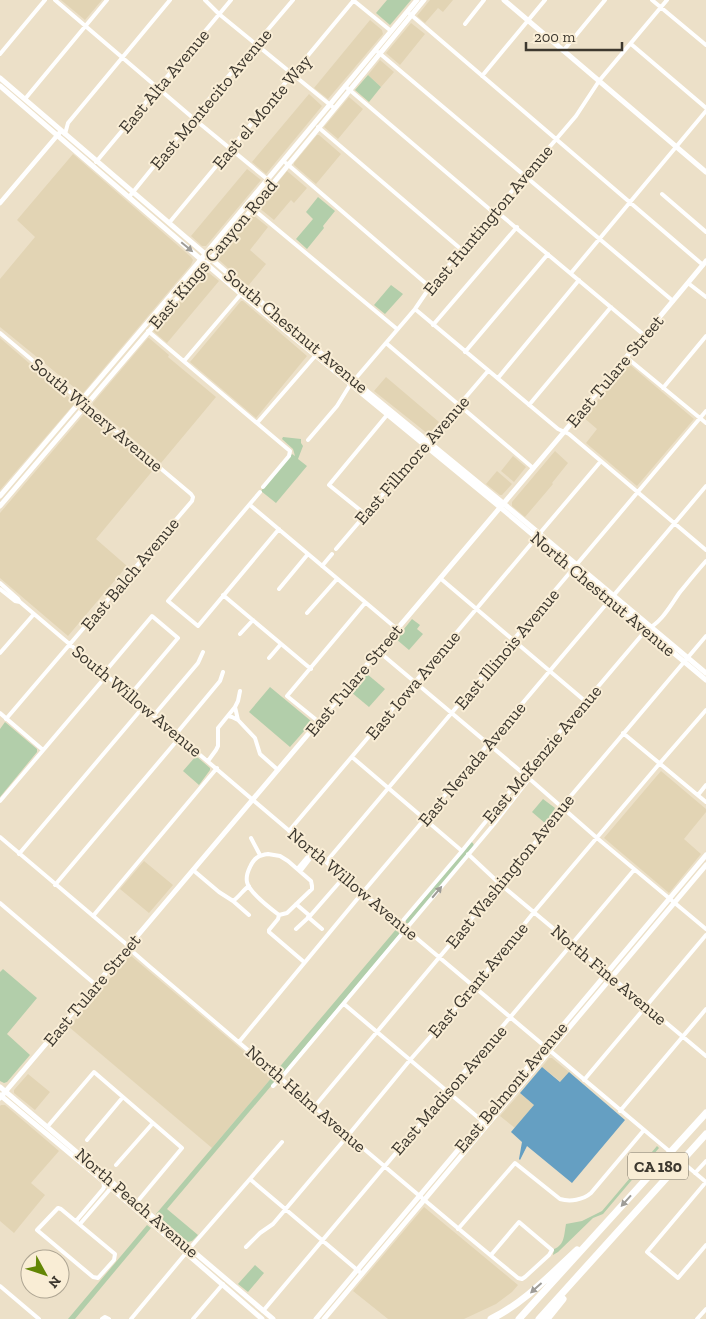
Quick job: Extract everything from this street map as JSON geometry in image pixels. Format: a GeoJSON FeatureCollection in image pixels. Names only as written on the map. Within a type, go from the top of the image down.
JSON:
{"type":"FeatureCollection","features":[{"type":"Feature","properties":{"kind":"highway","name":"CA 180"},"geometry":{"type":"LineString","coordinates":[[519,1319],[705,1115]]}},
{"type":"Feature","properties":{"kind":"highway","name":"CA 180"},"geometry":{"type":"LineString","coordinates":[[539,1319],[706,1136]]}},
{"type":"Feature","properties":{"kind":"highway"},"geometry":{"type":"LineString","coordinates":[[491,1319],[523,1299],[610,1219]]}},
{"type":"Feature","properties":{"kind":"highway"},"geometry":{"type":"LineString","coordinates":[[547,1319],[620,1229]]}},
{"type":"Feature","properties":{"kind":"main road","name":"East Kings Canyon Road"},"geometry":{"type":"LineString","coordinates":[[0,496],[206,264],[252,208],[285,163],[409,14],[417,0]]}},
{"type":"Feature","properties":{"kind":"main road","name":"East Kings Canyon Road"},"geometry":{"type":"LineString","coordinates":[[378,52],[391,31],[424,0]]}},
{"type":"Feature","properties":{"kind":"main road"},"geometry":{"type":"LineString","coordinates":[[504,0],[706,172]]}},
{"type":"Feature","properties":{"kind":"main road","name":"South Chestnut Avenue"},"geometry":{"type":"LineString","coordinates":[[0,78],[131,195],[169,223],[211,258],[280,322],[501,505]]}},
{"type":"Feature","properties":{"kind":"main road","name":"South Chestnut Avenue"},"geometry":{"type":"LineString","coordinates":[[0,86],[96,162],[146,211],[206,264],[241,294],[280,322]]}},
{"type":"Feature","properties":{"kind":"main road"},"geometry":{"type":"LineString","coordinates":[[12,96],[16,95],[32,109],[35,108]]}},
{"type":"Feature","properties":{"kind":"main road","name":"East Kings Canyon Road"},"geometry":{"type":"LineString","coordinates":[[0,506],[201,259],[267,180],[318,128],[332,107]]}},
{"type":"Feature","properties":{"kind":"main road"},"geometry":{"type":"LineString","coordinates":[[146,211],[169,223]]}},
{"type":"Feature","properties":{"kind":"main road","name":"East Tulare Street"},"geometry":{"type":"LineString","coordinates":[[2,1095],[397,630],[705,263]]}},
{"type":"Feature","properties":{"kind":"main road","name":"South Chestnut Avenue"},"geometry":{"type":"LineString","coordinates":[[352,383],[387,415],[427,444]]}},
{"type":"Feature","properties":{"kind":"main road","name":"North Chestnut Avenue"},"geometry":{"type":"LineString","coordinates":[[501,505],[686,660],[706,680]]}},
{"type":"Feature","properties":{"kind":"main road","name":"North Chestnut Avenue"},"geometry":{"type":"LineString","coordinates":[[538,536],[552,547],[558,549],[575,567]]}},
{"type":"Feature","properties":{"kind":"main road","name":"North Chestnut Avenue"},"geometry":{"type":"LineString","coordinates":[[686,660],[706,672]]}},
{"type":"Feature","properties":{"kind":"main road","name":"East Belmont Avenue"},"geometry":{"type":"LineString","coordinates":[[324,1319],[360,1272],[610,975],[706,856]]}},
{"type":"Feature","properties":{"kind":"main road","name":"East Belmont Avenue"},"geometry":{"type":"LineString","coordinates":[[671,901],[706,865]]}},
{"type":"Feature","properties":{"kind":"main road","name":"North Peach Avenue"},"geometry":{"type":"LineString","coordinates":[[0,1087],[2,1095],[111,1188],[273,1319]]}},
{"type":"Feature","properties":{"kind":"main road","name":"North Peach Avenue"},"geometry":{"type":"LineString","coordinates":[[2,1095],[48,1126],[137,1202],[259,1318]]}},
{"type":"Feature","properties":{"kind":"main road"},"geometry":{"type":"LineString","coordinates":[[111,1188],[116,1189],[132,1202],[137,1202]]}},
{"type":"Feature","properties":{"kind":"main road","name":"East Belmont Avenue"},"geometry":{"type":"LineString","coordinates":[[316,1319],[360,1272]]}},
{"type":"Feature","properties":{"kind":"main road"},"geometry":{"type":"LineString","coordinates":[[223,1284],[229,1285],[245,1298],[252,1301]]}},
{"type":"Feature","properties":{"kind":"street"},"geometry":{"type":"LineString","coordinates":[[0,54],[45,0]]}},
{"type":"Feature","properties":{"kind":"street"},"geometry":{"type":"LineString","coordinates":[[55,0],[267,180]]}},
{"type":"Feature","properties":{"kind":"street"},"geometry":{"type":"LineString","coordinates":[[25,99],[108,0]]}},
{"type":"Feature","properties":{"kind":"street"},"geometry":{"type":"LineString","coordinates":[[0,203],[170,0]]}},
{"type":"Feature","properties":{"kind":"street"},"geometry":{"type":"LineString","coordinates":[[205,0],[219,14],[332,107]]}},
{"type":"Feature","properties":{"kind":"street","name":"East Alta Avenue"},"geometry":{"type":"LineString","coordinates":[[96,162],[231,0]]}},
{"type":"Feature","properties":{"kind":"street","name":"East Montecito Avenue"},"geometry":{"type":"LineString","coordinates":[[131,195],[193,118],[293,0]]}},
{"type":"Feature","properties":{"kind":"street"},"geometry":{"type":"LineString","coordinates":[[354,0],[391,31]]}},
{"type":"Feature","properties":{"kind":"street","name":"East el Monte Way"},"geometry":{"type":"LineString","coordinates":[[169,223],[354,0]]}},
{"type":"Feature","properties":{"kind":"street"},"geometry":{"type":"LineString","coordinates":[[464,24],[484,0]]}},
{"type":"Feature","properties":{"kind":"street"},"geometry":{"type":"LineString","coordinates":[[482,76],[545,0]]}},
{"type":"Feature","properties":{"kind":"street"},"geometry":{"type":"LineString","coordinates":[[563,51],[606,0]]}},
{"type":"Feature","properties":{"kind":"street"},"geometry":{"type":"LineString","coordinates":[[652,0],[706,45]]}},
{"type":"Feature","properties":{"kind":"street","name":"East Huntington Avenue"},"geometry":{"type":"LineString","coordinates":[[308,440],[430,287],[576,116],[600,81],[667,0]]}},
{"type":"Feature","properties":{"kind":"street"},"geometry":{"type":"LineString","coordinates":[[409,14],[629,202],[705,263]]}},
{"type":"Feature","properties":{"kind":"street"},"geometry":{"type":"LineString","coordinates":[[571,273],[706,109],[630,44]]}},
{"type":"Feature","properties":{"kind":"street"},"geometry":{"type":"LineString","coordinates":[[378,52],[673,301]]}},
{"type":"Feature","properties":{"kind":"street"},"geometry":{"type":"LineString","coordinates":[[347,88],[644,335]]}},
{"type":"Feature","properties":{"kind":"street"},"geometry":{"type":"LineString","coordinates":[[60,132],[68,123]]}},
{"type":"Feature","properties":{"kind":"street"},"geometry":{"type":"LineString","coordinates":[[318,128],[462,250]]}},
{"type":"Feature","properties":{"kind":"street"},"geometry":{"type":"LineString","coordinates":[[285,163],[430,287]]}},
{"type":"Feature","properties":{"kind":"street"},"geometry":{"type":"LineString","coordinates":[[662,194],[706,232]]}},
{"type":"Feature","properties":{"kind":"street"},"geometry":{"type":"LineString","coordinates":[[247,204],[397,329]]}},
{"type":"Feature","properties":{"kind":"street"},"geometry":{"type":"LineString","coordinates":[[433,325],[517,228]]}},
{"type":"Feature","properties":{"kind":"street"},"geometry":{"type":"LineString","coordinates":[[465,352],[548,254]]}},
{"type":"Feature","properties":{"kind":"street"},"geometry":{"type":"LineString","coordinates":[[498,378],[579,280]]}},
{"type":"Feature","properties":{"kind":"street"},"geometry":{"type":"LineString","coordinates":[[688,283],[706,297]]}},
{"type":"Feature","properties":{"kind":"street"},"geometry":{"type":"LineString","coordinates":[[184,361],[241,294]]}},
{"type":"Feature","properties":{"kind":"street"},"geometry":{"type":"LineString","coordinates":[[529,405],[611,307]]}},
{"type":"Feature","properties":{"kind":"street"},"geometry":{"type":"LineString","coordinates":[[414,309],[558,429],[569,434],[706,550]]}},
{"type":"Feature","properties":{"kind":"street"},"geometry":{"type":"LineString","coordinates":[[148,331],[288,450],[290,453],[263,487]]}},
{"type":"Feature","properties":{"kind":"street","name":"South Winery Avenue"},"geometry":{"type":"LineString","coordinates":[[0,333],[193,497]]}},
{"type":"Feature","properties":{"kind":"street"},"geometry":{"type":"LineString","coordinates":[[663,388],[706,336]]}},
{"type":"Feature","properties":{"kind":"street"},"geometry":{"type":"LineString","coordinates":[[386,342],[533,468]]}},
{"type":"Feature","properties":{"kind":"street"},"geometry":{"type":"LineString","coordinates":[[257,423],[317,353]]}},
{"type":"Feature","properties":{"kind":"street"},"geometry":{"type":"LineString","coordinates":[[626,357],[706,423]]}},
{"type":"Feature","properties":{"kind":"street","name":"East Fillmore Avenue"},"geometry":{"type":"LineString","coordinates":[[336,549],[488,371]]}},
{"type":"Feature","properties":{"kind":"street","name":"East Illinois Avenue"},"geometry":{"type":"LineString","coordinates":[[326,862],[706,411]]}},
{"type":"Feature","properties":{"kind":"street"},"geometry":{"type":"LineString","coordinates":[[365,514],[329,485],[387,415]]}},
{"type":"Feature","properties":{"kind":"street","name":"East Iowa Avenue"},"geometry":{"type":"LineString","coordinates":[[289,831],[601,461]]}},
{"type":"Feature","properties":{"kind":"street","name":"East Nevada Avenue"},"geometry":{"type":"LineString","coordinates":[[239,1042],[304,962],[706,486]]}},
{"type":"Feature","properties":{"kind":"street"},"geometry":{"type":"LineString","coordinates":[[260,492],[168,601],[198,626],[279,530]]}},
{"type":"Feature","properties":{"kind":"street","name":"East Balch Avenue"},"geometry":{"type":"LineString","coordinates":[[6,719],[193,497]]}},
{"type":"Feature","properties":{"kind":"street"},"geometry":{"type":"LineString","coordinates":[[250,505],[397,630]]}},
{"type":"Feature","properties":{"kind":"street"},"geometry":{"type":"LineString","coordinates":[[279,589],[308,554]]}},
{"type":"Feature","properties":{"kind":"street"},"geometry":{"type":"LineString","coordinates":[[322,566],[332,554]]}},
{"type":"Feature","properties":{"kind":"street","name":"East McKenzie Avenue"},"geometry":{"type":"LineString","coordinates":[[400,924],[585,702],[649,629],[661,619],[706,561]]}},
{"type":"Feature","properties":{"kind":"street"},"geometry":{"type":"LineString","coordinates":[[440,578],[585,702]]}},
{"type":"Feature","properties":{"kind":"street"},"geometry":{"type":"LineString","coordinates":[[307,613],[337,579]]}},
{"type":"Feature","properties":{"kind":"street","name":"South Willow Avenue"},"geometry":{"type":"LineString","coordinates":[[0,583],[253,800]]}},
{"type":"Feature","properties":{"kind":"street","name":"South Willow Avenue"},"geometry":{"type":"LineString","coordinates":[[0,589],[15,601],[20,602]]}},
{"type":"Feature","properties":{"kind":"street"},"geometry":{"type":"LineString","coordinates":[[224,595],[310,669]]}},
{"type":"Feature","properties":{"kind":"street"},"geometry":{"type":"LineString","coordinates":[[319,722],[288,696],[365,603]]}},
{"type":"Feature","properties":{"kind":"street"},"geometry":{"type":"LineString","coordinates":[[0,653],[34,614]]}},
{"type":"Feature","properties":{"kind":"street"},"geometry":{"type":"LineString","coordinates":[[0,801],[152,616],[169,628],[178,638],[130,695]]}},
{"type":"Feature","properties":{"kind":"street"},"geometry":{"type":"LineString","coordinates":[[240,634],[253,620]]}},
{"type":"Feature","properties":{"kind":"street","name":"East Washington Avenue"},"geometry":{"type":"LineString","coordinates":[[314,1106],[554,820],[623,733],[706,636]]}},
{"type":"Feature","properties":{"kind":"street"},"geometry":{"type":"LineString","coordinates":[[269,658],[281,644]]}},
{"type":"Feature","properties":{"kind":"street"},"geometry":{"type":"LineString","coordinates":[[378,651],[634,870],[706,929]]}},
{"type":"Feature","properties":{"kind":"street"},"geometry":{"type":"LineString","coordinates":[[154,715],[198,663],[203,652]]}},
{"type":"Feature","properties":{"kind":"street"},"geometry":{"type":"LineString","coordinates":[[176,734],[220,681],[223,672]]}},
{"type":"Feature","properties":{"kind":"street"},"geometry":{"type":"LineString","coordinates":[[208,761],[218,746],[218,728],[236,707],[240,691]]}},
{"type":"Feature","properties":{"kind":"street"},"geometry":{"type":"LineString","coordinates":[[19,854],[144,706]]}},
{"type":"Feature","properties":{"kind":"street"},"geometry":{"type":"LineString","coordinates":[[236,707],[238,720]]}},
{"type":"Feature","properties":{"kind":"street","name":"East Grant Avenue"},"geometry":{"type":"LineString","coordinates":[[246,1247],[260,1233],[273,1224],[706,710]]}},
{"type":"Feature","properties":{"kind":"street"},"geometry":{"type":"LineString","coordinates":[[0,714],[43,750]]}},
{"type":"Feature","properties":{"kind":"street"},"geometry":{"type":"LineString","coordinates":[[228,716],[238,720],[255,738],[260,754],[278,770]]}},
{"type":"Feature","properties":{"kind":"street"},"geometry":{"type":"LineString","coordinates":[[623,733],[706,802]]}},
{"type":"Feature","properties":{"kind":"street"},"geometry":{"type":"LineString","coordinates":[[55,885],[180,737]]}},
{"type":"Feature","properties":{"kind":"street"},"geometry":{"type":"LineString","coordinates":[[352,757],[462,851]]}},
{"type":"Feature","properties":{"kind":"street"},"geometry":{"type":"LineString","coordinates":[[93,916],[216,768]]}},
{"type":"Feature","properties":{"kind":"street","name":"East McKenzie Avenue"},"geometry":{"type":"LineString","coordinates":[[273,1086],[344,1004],[529,779]]}},
{"type":"Feature","properties":{"kind":"street"},"geometry":{"type":"LineString","coordinates":[[698,795],[706,785]]}},
{"type":"Feature","properties":{"kind":"street","name":"North Willow Avenue"},"geometry":{"type":"LineString","coordinates":[[253,800],[313,853],[363,892],[706,1182]]}},
{"type":"Feature","properties":{"kind":"street","name":"North Helm Avenue"},"geometry":{"type":"LineString","coordinates":[[0,838],[518,1278],[522,1279],[549,1255],[552,1250],[519,1222],[491,1255]]}},
{"type":"Feature","properties":{"kind":"street"},"geometry":{"type":"LineString","coordinates":[[251,838],[260,855]]}},
{"type":"Feature","properties":{"kind":"street"},"geometry":{"type":"LineString","coordinates":[[471,838],[478,843]]}},
{"type":"Feature","properties":{"kind":"street","name":"North Fine Avenue"},"geometry":{"type":"LineString","coordinates":[[468,854],[500,884],[706,1056]]}},
{"type":"Feature","properties":{"kind":"street"},"geometry":{"type":"LineString","coordinates":[[260,855],[280,856],[312,882],[312,889],[287,913],[279,915],[260,898],[247,882],[248,871],[253,861],[260,855]]}},
{"type":"Feature","properties":{"kind":"street"},"geometry":{"type":"LineString","coordinates":[[193,870],[249,915]]}},
{"type":"Feature","properties":{"kind":"street","name":"East Madison Avenue"},"geometry":{"type":"LineString","coordinates":[[263,1311],[634,870]]}},
{"type":"Feature","properties":{"kind":"street"},"geometry":{"type":"LineString","coordinates":[[296,929],[344,877]]}},
{"type":"Feature","properties":{"kind":"street"},"geometry":{"type":"LineString","coordinates":[[233,901],[249,886]]}},
{"type":"Feature","properties":{"kind":"street"},"geometry":{"type":"LineString","coordinates":[[0,903],[96,985]]}},
{"type":"Feature","properties":{"kind":"street"},"geometry":{"type":"LineString","coordinates":[[296,904],[322,929]]}},
{"type":"Feature","properties":{"kind":"street"},"geometry":{"type":"LineString","coordinates":[[279,915],[269,932],[304,962]]}},
{"type":"Feature","properties":{"kind":"street"},"geometry":{"type":"LineString","coordinates":[[584,1080],[706,935]]}},
{"type":"Feature","properties":{"kind":"street"},"geometry":{"type":"LineString","coordinates":[[344,1004],[485,1123]]}},
{"type":"Feature","properties":{"kind":"street"},"geometry":{"type":"LineString","coordinates":[[620,1111],[706,1009]]}},
{"type":"Feature","properties":{"kind":"street"},"geometry":{"type":"LineString","coordinates":[[48,1126],[94,1072],[182,1148],[137,1202]]}},
{"type":"Feature","properties":{"kind":"street"},"geometry":{"type":"LineString","coordinates":[[87,1140],[123,1097]]}},
{"type":"Feature","properties":{"kind":"street"},"geometry":{"type":"LineString","coordinates":[[116,1165],[152,1123]]}},
{"type":"Feature","properties":{"kind":"street"},"geometry":{"type":"LineString","coordinates":[[458,1229],[515,1163],[564,1201],[583,1198],[591,1193],[644,1130]]}},
{"type":"Feature","properties":{"kind":"street"},"geometry":{"type":"LineString","coordinates":[[130,1319],[282,1142]]}},
{"type":"Feature","properties":{"kind":"street"},"geometry":{"type":"LineString","coordinates":[[695,1173],[706,1161]]}},
{"type":"Feature","properties":{"kind":"street"},"geometry":{"type":"LineString","coordinates":[[251,1180],[360,1272]]}},
{"type":"Feature","properties":{"kind":"street"},"geometry":{"type":"LineString","coordinates":[[76,1220],[103,1189],[103,1181]]}},
{"type":"Feature","properties":{"kind":"street"},"geometry":{"type":"LineString","coordinates":[[706,1182],[647,1252],[678,1278],[706,1245]]}},
{"type":"Feature","properties":{"kind":"street"},"geometry":{"type":"LineString","coordinates":[[80,1224],[111,1188]]}},
{"type":"Feature","properties":{"kind":"street"},"geometry":{"type":"LineString","coordinates":[[58,1208],[61,1208],[76,1220],[114,1252],[116,1256],[100,1277],[96,1279],[92,1278],[37,1230],[58,1208]]}},
{"type":"Feature","properties":{"kind":"street"},"geometry":{"type":"LineString","coordinates":[[193,1319],[223,1284]]}},
{"type":"Feature","properties":{"kind":"street"},"geometry":{"type":"LineString","coordinates":[[0,1286],[39,1319]]}},
{"type":"Feature","properties":{"kind":"street"},"geometry":{"type":"LineString","coordinates":[[697,1319],[706,1309]]}},
{"type":"Feature","properties":{"kind":"shaded area"},"geometry":{"type":"Polygon","coordinates":[[[61,0],[102,0],[85,20],[61,0]]]}},
{"type":"Feature","properties":{"kind":"shaded area"},"geometry":{"type":"Polygon","coordinates":[[[430,0],[453,0],[443,12],[438,8],[425,23],[417,16],[430,0]]]}},
{"type":"Feature","properties":{"kind":"shaded area"},"geometry":{"type":"Polygon","coordinates":[[[370,20],[382,30],[383,34],[328,99],[314,88],[370,20]]]}},
{"type":"Feature","properties":{"kind":"shaded area"},"geometry":{"type":"Polygon","coordinates":[[[411,23],[425,34],[400,65],[386,53],[411,23]]]}},
{"type":"Feature","properties":{"kind":"shaded area"},"geometry":{"type":"Polygon","coordinates":[[[380,60],[394,72],[381,87],[368,75],[380,60]]]}},
{"type":"Feature","properties":{"kind":"shaded area"},"geometry":{"type":"Polygon","coordinates":[[[309,94],[322,106],[266,174],[252,162],[309,94]]]}},
{"type":"Feature","properties":{"kind":"shaded area"},"geometry":{"type":"Polygon","coordinates":[[[349,97],[363,109],[338,139],[324,127],[349,97]]]}},
{"type":"Feature","properties":{"kind":"shaded area"},"geometry":{"type":"Polygon","coordinates":[[[317,135],[341,154],[316,184],[294,163],[317,135]]]}},
{"type":"Feature","properties":{"kind":"shaded area"},"geometry":{"type":"Polygon","coordinates":[[[73,154],[193,260],[191,265],[83,393],[0,327],[0,279],[35,237],[17,220],[73,154]]]}},
{"type":"Feature","properties":{"kind":"shaded area"},"geometry":{"type":"Polygon","coordinates":[[[247,169],[261,180],[206,246],[202,246],[191,236],[247,169]]]}},
{"type":"Feature","properties":{"kind":"shaded area"},"geometry":{"type":"Polygon","coordinates":[[[287,171],[307,188],[294,203],[291,200],[274,220],[258,207],[287,171]]]}},
{"type":"Feature","properties":{"kind":"shaded area"},"geometry":{"type":"Polygon","coordinates":[[[252,214],[268,227],[250,250],[266,264],[248,286],[217,256],[252,214]]]}},
{"type":"Feature","properties":{"kind":"shaded area"},"geometry":{"type":"Polygon","coordinates":[[[205,272],[219,281],[167,343],[153,331],[205,272]]]}},
{"type":"Feature","properties":{"kind":"shaded area"},"geometry":{"type":"Polygon","coordinates":[[[241,301],[307,356],[256,418],[190,362],[241,301]]]}},
{"type":"Feature","properties":{"kind":"shaded area"},"geometry":{"type":"Polygon","coordinates":[[[0,338],[73,401],[74,404],[0,490],[0,338]]]}},
{"type":"Feature","properties":{"kind":"shaded area"},"geometry":{"type":"Polygon","coordinates":[[[148,338],[216,397],[161,463],[93,405],[148,338]]]}},
{"type":"Feature","properties":{"kind":"shaded area"},"geometry":{"type":"Polygon","coordinates":[[[629,364],[694,419],[637,486],[586,443],[597,429],[583,417],[629,364]]]}},
{"type":"Feature","properties":{"kind":"shaded area"},"geometry":{"type":"Polygon","coordinates":[[[386,377],[439,422],[429,434],[374,391],[386,377]]]}},
{"type":"Feature","properties":{"kind":"shaded area"},"geometry":{"type":"Polygon","coordinates":[[[85,413],[88,413],[154,469],[96,539],[127,566],[68,636],[0,578],[0,513],[85,413]]]}},
{"type":"Feature","properties":{"kind":"shaded area"},"geometry":{"type":"Polygon","coordinates":[[[555,451],[568,463],[525,517],[512,506],[512,502],[555,451]]]}},
{"type":"Feature","properties":{"kind":"shaded area"},"geometry":{"type":"Polygon","coordinates":[[[513,456],[526,467],[514,482],[501,471],[513,456]]]}},
{"type":"Feature","properties":{"kind":"shaded area"},"geometry":{"type":"Polygon","coordinates":[[[497,471],[512,484],[502,495],[486,484],[497,471]]]}},
{"type":"Feature","properties":{"kind":"shaded area"},"geometry":{"type":"Polygon","coordinates":[[[661,771],[706,809],[706,812],[684,839],[701,854],[669,893],[604,838],[661,771]]]}},
{"type":"Feature","properties":{"kind":"shaded area"},"geometry":{"type":"Polygon","coordinates":[[[144,861],[173,885],[149,913],[120,889],[144,861]]]}},
{"type":"Feature","properties":{"kind":"shaded area"},"geometry":{"type":"Polygon","coordinates":[[[130,955],[273,1076],[212,1148],[69,1027],[130,955]]]}},
{"type":"Feature","properties":{"kind":"shaded area"},"geometry":{"type":"Polygon","coordinates":[[[549,1058],[552,1058],[569,1072],[561,1082],[542,1067],[549,1058]]]}},
{"type":"Feature","properties":{"kind":"shaded area"},"geometry":{"type":"Polygon","coordinates":[[[28,1074],[50,1092],[35,1110],[14,1093],[14,1090],[28,1074]]]}},
{"type":"Feature","properties":{"kind":"shaded area"},"geometry":{"type":"Polygon","coordinates":[[[520,1093],[534,1105],[515,1128],[500,1116],[520,1093]]]}},
{"type":"Feature","properties":{"kind":"shaded area"},"geometry":{"type":"Polygon","coordinates":[[[1,1105],[5,1105],[59,1151],[31,1183],[45,1195],[14,1233],[0,1221],[1,1105]]]}},
{"type":"Feature","properties":{"kind":"shaded area"},"geometry":{"type":"Polygon","coordinates":[[[424,1207],[518,1285],[512,1292],[496,1304],[464,1319],[388,1319],[353,1291],[424,1207]]]}},
{"type":"Feature","properties":{"kind":"green space"},"geometry":{"type":"Polygon","coordinates":[[[387,0],[411,0],[390,25],[376,13],[387,0]]]}},
{"type":"Feature","properties":{"kind":"green space"},"geometry":{"type":"Polygon","coordinates":[[[368,75],[381,87],[369,102],[355,90],[368,75]]]}},
{"type":"Feature","properties":{"kind":"green space"},"geometry":{"type":"Polygon","coordinates":[[[318,197],[335,211],[307,249],[296,239],[313,219],[306,212],[318,197]]]}},
{"type":"Feature","properties":{"kind":"green space"},"geometry":{"type":"Polygon","coordinates":[[[391,285],[403,294],[385,314],[374,305],[391,285]]]}},
{"type":"Feature","properties":{"kind":"green space"},"geometry":{"type":"Polygon","coordinates":[[[283,437],[301,439],[303,446],[298,459],[307,466],[276,503],[261,491],[292,454],[295,456],[293,449],[282,439],[283,437]]]}},
{"type":"Feature","properties":{"kind":"green space"},"geometry":{"type":"Polygon","coordinates":[[[412,619],[420,625],[417,629],[423,634],[409,650],[396,639],[412,619]]]}},
{"type":"Feature","properties":{"kind":"green space"},"geometry":{"type":"Polygon","coordinates":[[[367,674],[385,689],[369,707],[351,692],[367,674]]]}},
{"type":"Feature","properties":{"kind":"green space"},"geometry":{"type":"Polygon","coordinates":[[[270,687],[312,722],[290,747],[249,712],[270,687]]]}},
{"type":"Feature","properties":{"kind":"green space"},"geometry":{"type":"Polygon","coordinates":[[[5,722],[37,749],[37,752],[0,797],[0,729],[5,722]]]}},
{"type":"Feature","properties":{"kind":"green space"},"geometry":{"type":"Polygon","coordinates":[[[196,756],[210,768],[199,785],[183,771],[196,756]]]}},
{"type":"Feature","properties":{"kind":"green space"},"geometry":{"type":"Polygon","coordinates":[[[543,799],[555,808],[546,824],[532,812],[543,799]]]}},
{"type":"Feature","properties":{"kind":"green space"},"geometry":{"type":"Polygon","coordinates":[[[471,842],[474,846],[409,923],[406,923],[406,920],[471,842]]]}},
{"type":"Feature","properties":{"kind":"green space"},"geometry":{"type":"Polygon","coordinates":[[[398,927],[402,931],[281,1074],[277,1070],[398,927]]]}},
{"type":"Feature","properties":{"kind":"green space"},"geometry":{"type":"Polygon","coordinates":[[[3,969],[37,998],[7,1034],[30,1055],[7,1082],[4,1083],[0,1081],[0,972],[3,969]]]}},
{"type":"Feature","properties":{"kind":"green space"},"geometry":{"type":"Polygon","coordinates":[[[273,1076],[277,1079],[167,1209],[198,1235],[188,1242],[156,1214],[273,1076]]]}},
{"type":"Feature","properties":{"kind":"green space"},"geometry":{"type":"Polygon","coordinates":[[[657,1146],[659,1148],[603,1214],[593,1218],[553,1255],[554,1249],[562,1242],[566,1224],[582,1221],[602,1211],[657,1146]]]}},
{"type":"Feature","properties":{"kind":"green space"},"geometry":{"type":"Polygon","coordinates":[[[147,1225],[151,1228],[75,1319],[68,1319],[147,1225]]]}},
{"type":"Feature","properties":{"kind":"green space"},"geometry":{"type":"Polygon","coordinates":[[[255,1265],[264,1273],[248,1292],[238,1284],[255,1265]]]}},
{"type":"Feature","properties":{"kind":"water"},"geometry":{"type":"Polygon","coordinates":[[[542,1067],[560,1082],[569,1072],[625,1120],[572,1183],[527,1146],[520,1160],[522,1142],[511,1132],[534,1105],[520,1093],[542,1067]]]}}]}
